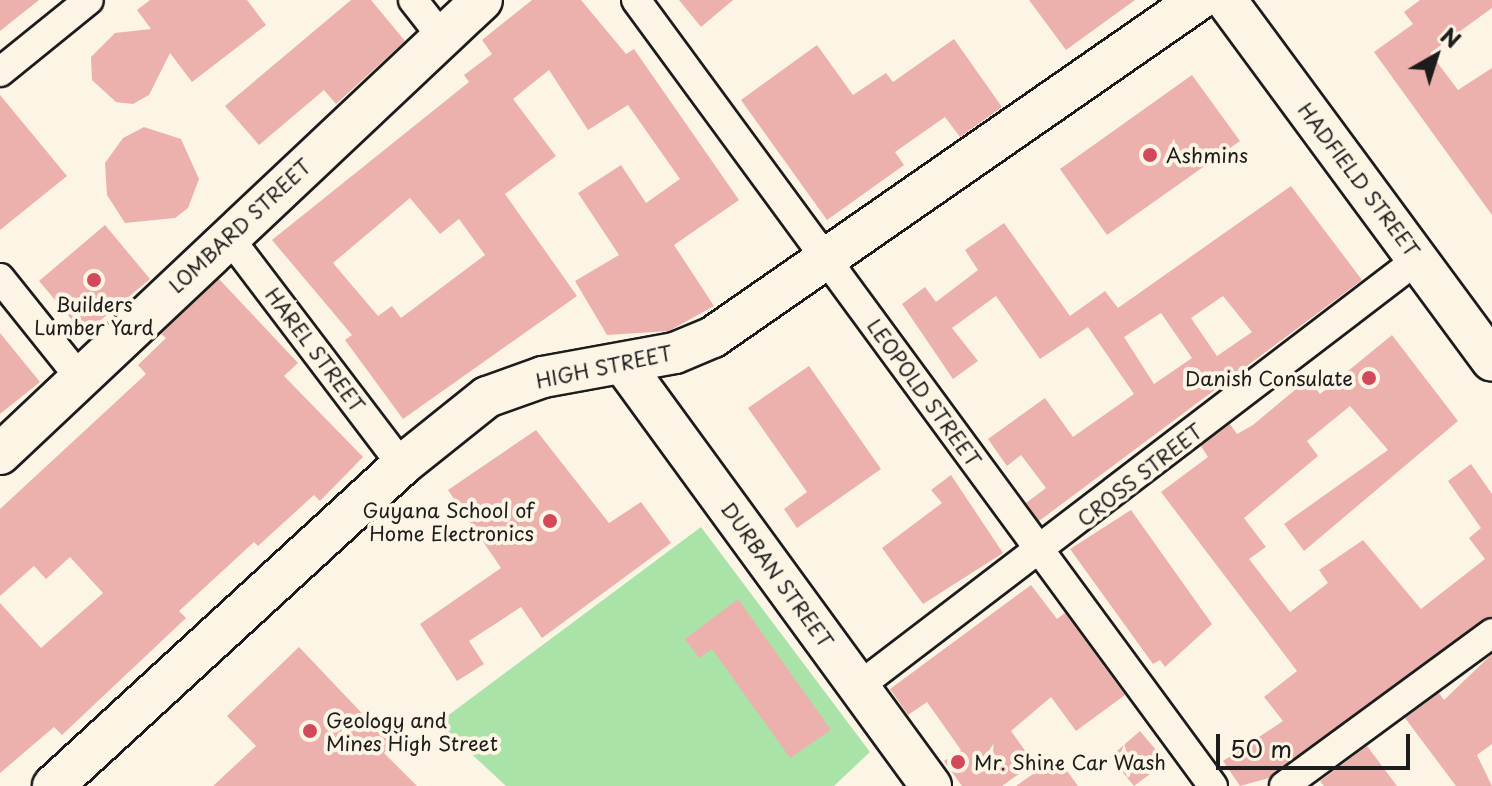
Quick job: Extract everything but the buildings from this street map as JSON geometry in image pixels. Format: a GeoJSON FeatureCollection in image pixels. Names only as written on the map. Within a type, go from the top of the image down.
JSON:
{"type":"FeatureCollection","features":[{"type":"Feature","properties":{"kind":"main road","name":"LOMBARD STREET"},"geometry":{"type":"LineString","coordinates":[[0,454],[482,0]]}},
{"type":"Feature","properties":{"kind":"main road","name":"HIGH STREET"},"geometry":{"type":"LineString","coordinates":[[53,786],[402,465],[487,397],[543,377],[624,365],[713,337],[828,262],[1198,0]]}},
{"type":"Feature","properties":{"kind":"main road","name":"HADFIELD STREET"},"geometry":{"type":"LineString","coordinates":[[1226,0],[1492,361]]}},
{"type":"Feature","properties":{"kind":"main road","name":"DURBAN STREET"},"geometry":{"type":"LineString","coordinates":[[624,365],[931,786]]}},
{"type":"Feature","properties":{"kind":"street"},"geometry":{"type":"LineString","coordinates":[[0,72],[89,0]]}},
{"type":"Feature","properties":{"kind":"street"},"geometry":{"type":"LineString","coordinates":[[413,0],[442,37]]}},
{"type":"Feature","properties":{"kind":"street","name":"LEOPOLD STREET"},"geometry":{"type":"LineString","coordinates":[[636,0],[1213,786]]}},
{"type":"Feature","properties":{"kind":"street","name":"HAREL STREET"},"geometry":{"type":"LineString","coordinates":[[228,236],[402,465]]}},
{"type":"Feature","properties":{"kind":"street","name":"CROSS STREET"},"geometry":{"type":"LineString","coordinates":[[858,687],[1041,552],[1418,259]]}},
{"type":"Feature","properties":{"kind":"street"},"geometry":{"type":"LineString","coordinates":[[0,278],[81,379]]}},
{"type":"Feature","properties":{"kind":"street"},"geometry":{"type":"LineString","coordinates":[[1284,786],[1492,633]]}},
{"type":"Feature","properties":{"kind":"green space"},"geometry":{"type":"Polygon","coordinates":[[[701,527],[870,752],[834,786],[506,786],[438,723],[701,527]]]}},
{"type":"Feature","properties":{"kind":"place","name":"Ashmins"},"geometry":{"type":"Point","coordinates":[1150,155]}},
{"type":"Feature","properties":{"kind":"place","name":"Builders Lumber Yard"},"geometry":{"type":"Point","coordinates":[94,280]}},
{"type":"Feature","properties":{"kind":"place","name":"Danish Consulate"},"geometry":{"type":"Point","coordinates":[1369,378]}},
{"type":"Feature","properties":{"kind":"place","name":"Guyana School of Home Electronics"},"geometry":{"type":"Point","coordinates":[550,521]}},
{"type":"Feature","properties":{"kind":"place","name":"Geology and Mines High Street"},"geometry":{"type":"Point","coordinates":[310,731]}},
{"type":"Feature","properties":{"kind":"place","name":"Mr. Shine Car Wash"},"geometry":{"type":"Point","coordinates":[958,762]}}]}
